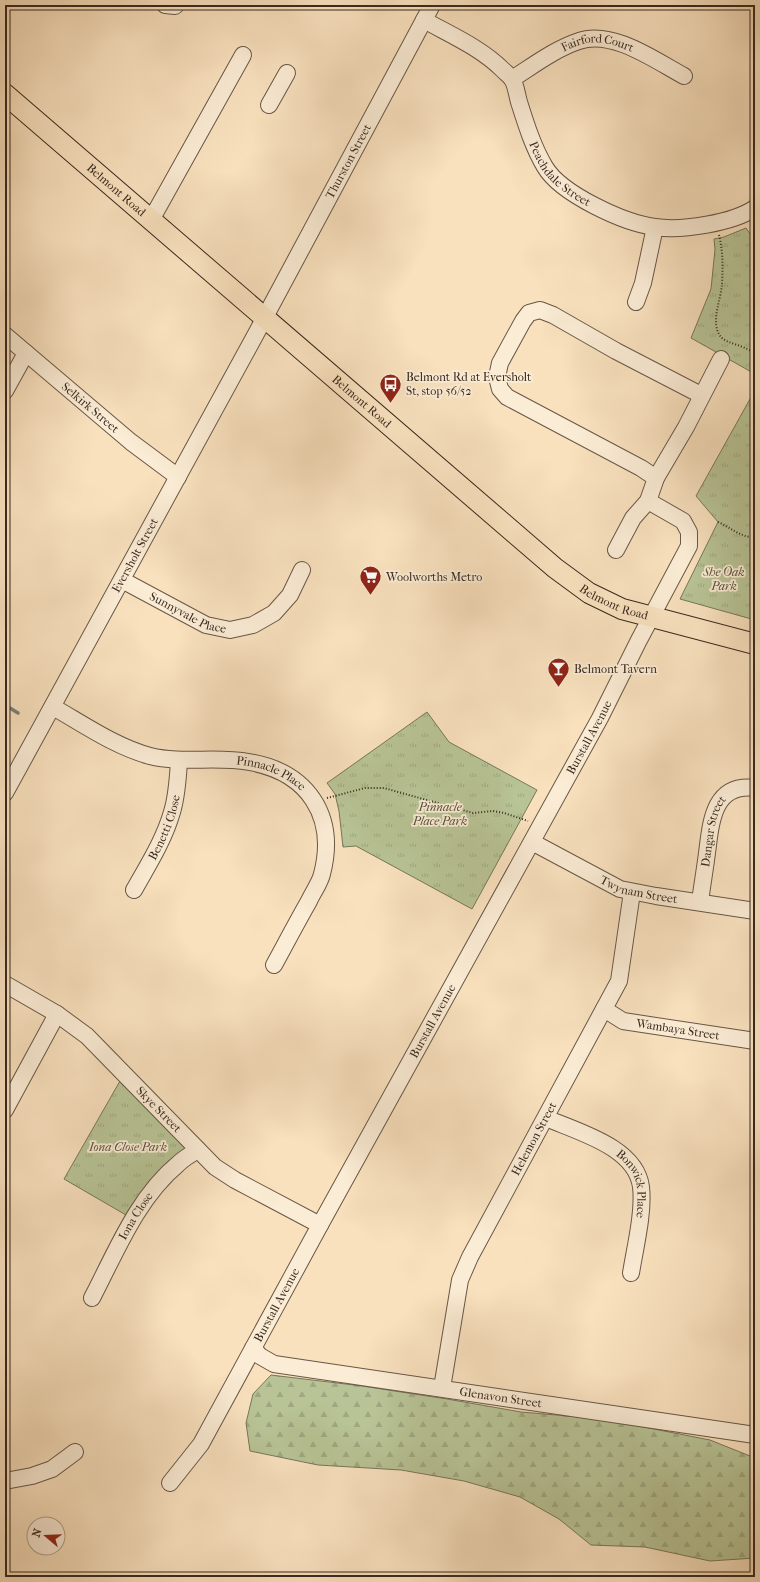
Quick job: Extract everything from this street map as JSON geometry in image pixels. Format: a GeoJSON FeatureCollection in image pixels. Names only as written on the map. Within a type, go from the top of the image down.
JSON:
{"type":"FeatureCollection","features":[{"type":"Feature","properties":{"kind":"main road","name":"Belmont Road"},"geometry":{"type":"LineString","coordinates":[[5,94],[555,568],[589,592],[622,609],[651,618],[755,644]]}},
{"type":"Feature","properties":{"kind":"street","name":"Thurston Street"},"geometry":{"type":"LineString","coordinates":[[265,317],[432,5]]}},
{"type":"Feature","properties":{"kind":"street","name":"Peachdale Street"},"geometry":{"type":"LineString","coordinates":[[424,20],[485,54],[512,79],[532,140],[546,168],[561,184],[584,200],[617,215],[655,227],[681,227],[730,220],[755,208]]}},
{"type":"Feature","properties":{"kind":"street","name":"Fairford Court"},"geometry":{"type":"LineString","coordinates":[[512,79],[557,50],[581,40],[606,39],[629,46],[684,76]]}},
{"type":"Feature","properties":{"kind":"street"},"geometry":{"type":"LineString","coordinates":[[151,220],[243,55]]}},
{"type":"Feature","properties":{"kind":"street"},"geometry":{"type":"LineString","coordinates":[[269,104],[287,73]]}},
{"type":"Feature","properties":{"kind":"street"},"geometry":{"type":"LineString","coordinates":[[636,302],[643,283],[655,227]]}},
{"type":"Feature","properties":{"kind":"street"},"geometry":{"type":"LineString","coordinates":[[656,478],[628,461],[507,397],[500,389],[497,377],[500,363],[523,321],[529,313],[540,310],[553,315],[616,351],[701,396]]}},
{"type":"Feature","properties":{"kind":"street","name":"Eversholt Street"},"geometry":{"type":"LineString","coordinates":[[5,793],[265,317]]}},
{"type":"Feature","properties":{"kind":"street","name":"Selkirk Street"},"geometry":{"type":"LineString","coordinates":[[5,335],[130,442],[178,477]]}},
{"type":"Feature","properties":{"kind":"street"},"geometry":{"type":"LineString","coordinates":[[5,391],[26,353]]}},
{"type":"Feature","properties":{"kind":"street"},"geometry":{"type":"LineString","coordinates":[[616,550],[633,518],[648,500],[656,478],[686,427],[721,359]]}},
{"type":"Feature","properties":{"kind":"street","name":"Burstall Avenue"},"geometry":{"type":"LineString","coordinates":[[170,1483],[201,1444],[600,718],[689,546],[689,532],[683,522],[648,500]]}},
{"type":"Feature","properties":{"kind":"street","name":"Sunnyvale Place"},"geometry":{"type":"LineString","coordinates":[[122,580],[206,625],[230,630],[253,625],[274,613],[290,595],[302,570]]}},
{"type":"Feature","properties":{"kind":"street","name":"Pinnacle Place"},"geometry":{"type":"LineString","coordinates":[[53,707],[128,749],[150,756],[179,760],[221,759],[250,762],[279,770],[298,782],[310,794],[321,814],[325,835],[326,856],[322,876],[274,965]]}},
{"type":"Feature","properties":{"kind":"street","name":"Benetti Close"},"geometry":{"type":"LineString","coordinates":[[134,890],[164,834],[172,812],[176,793],[179,760]]}},
{"type":"Feature","properties":{"kind":"street","name":"Dangar Street"},"geometry":{"type":"LineString","coordinates":[[700,902],[711,818],[719,802],[732,790],[747,787],[755,788]]}},
{"type":"Feature","properties":{"kind":"street","name":"Twynam Street"},"geometry":{"type":"LineString","coordinates":[[532,842],[620,889],[755,911]]}},
{"type":"Feature","properties":{"kind":"street","name":"Helemon Street"},"geometry":{"type":"LineString","coordinates":[[442,1388],[460,1280],[470,1256],[619,981],[632,892]]}},
{"type":"Feature","properties":{"kind":"street","name":"Skye Street"},"geometry":{"type":"LineString","coordinates":[[5,984],[57,1014],[87,1036],[215,1167],[235,1180],[320,1225]]}},
{"type":"Feature","properties":{"kind":"street","name":"Wambaya Street"},"geometry":{"type":"LineString","coordinates":[[604,1009],[623,1021],[755,1041]]}},
{"type":"Feature","properties":{"kind":"street"},"geometry":{"type":"LineString","coordinates":[[5,1110],[57,1014]]}},
{"type":"Feature","properties":{"kind":"street","name":"Bonwick Place"},"geometry":{"type":"LineString","coordinates":[[546,1118],[604,1143],[623,1156],[633,1166],[641,1186],[641,1208],[631,1273]]}},
{"type":"Feature","properties":{"kind":"street","name":"Iona Close"},"geometry":{"type":"LineString","coordinates":[[92,1298],[139,1208],[158,1184],[178,1163],[198,1150]]}},
{"type":"Feature","properties":{"kind":"street","name":"Glenavon Street"},"geometry":{"type":"LineString","coordinates":[[254,1348],[260,1356],[274,1364],[755,1435]]}},
{"type":"Feature","properties":{"kind":"street"},"geometry":{"type":"LineString","coordinates":[[5,1481],[32,1476],[52,1469],[75,1452]]}},
{"type":"Feature","properties":{"kind":"path"},"geometry":{"type":"LineString","coordinates":[[716,222],[722,254],[722,284],[716,325],[718,333],[723,340],[740,345],[755,354]]}},
{"type":"Feature","properties":{"kind":"path"},"geometry":{"type":"LineString","coordinates":[[718,522],[740,534],[750,538],[755,537]]}},
{"type":"Feature","properties":{"kind":"path"},"geometry":{"type":"LineString","coordinates":[[314,801],[359,789],[384,788],[473,813],[504,813],[529,821]]}},
{"type":"Feature","properties":{"kind":"green space"},"geometry":{"type":"Polygon","coordinates":[[[746,228],[755,241],[755,374],[691,338],[711,289],[715,249],[714,239],[724,237],[746,228]]]}},
{"type":"Feature","properties":{"kind":"green space","name":"She Oak Park"},"geometry":{"type":"Polygon","coordinates":[[[755,390],[755,620],[680,599],[718,522],[696,496],[755,390]]]}},
{"type":"Feature","properties":{"kind":"green space","name":"Pinnacle Place Park"},"geometry":{"type":"Polygon","coordinates":[[[427,712],[449,742],[537,790],[472,909],[356,846],[343,847],[339,811],[335,794],[327,783],[427,712]]]}},
{"type":"Feature","properties":{"kind":"green space","name":"Iona Close Park"},"geometry":{"type":"Polygon","coordinates":[[[120,1081],[186,1149],[126,1215],[64,1179],[120,1081]]]}},
{"type":"Feature","properties":{"kind":"green space"},"geometry":{"type":"Polygon","coordinates":[[[271,1375],[362,1386],[521,1412],[603,1419],[710,1440],[755,1458],[755,1558],[710,1561],[645,1547],[591,1545],[559,1519],[520,1497],[464,1481],[401,1470],[318,1465],[250,1451],[246,1423],[253,1394],[271,1375]]]}},
{"type":"Feature","properties":{"kind":"waterway"},"geometry":{"type":"LineString","coordinates":[[5,705],[18,713]]}},
{"type":"Feature","properties":{"kind":"place","name":"Belmont Rd at Eversholt St, stop 56/52"},"geometry":{"type":"Point","coordinates":[390,404]}},
{"type":"Feature","properties":{"kind":"place","name":"Woolworths Metro"},"geometry":{"type":"Point","coordinates":[371,596]}},
{"type":"Feature","properties":{"kind":"place","name":"Belmont Tavern"},"geometry":{"type":"Point","coordinates":[559,688]}}]}
